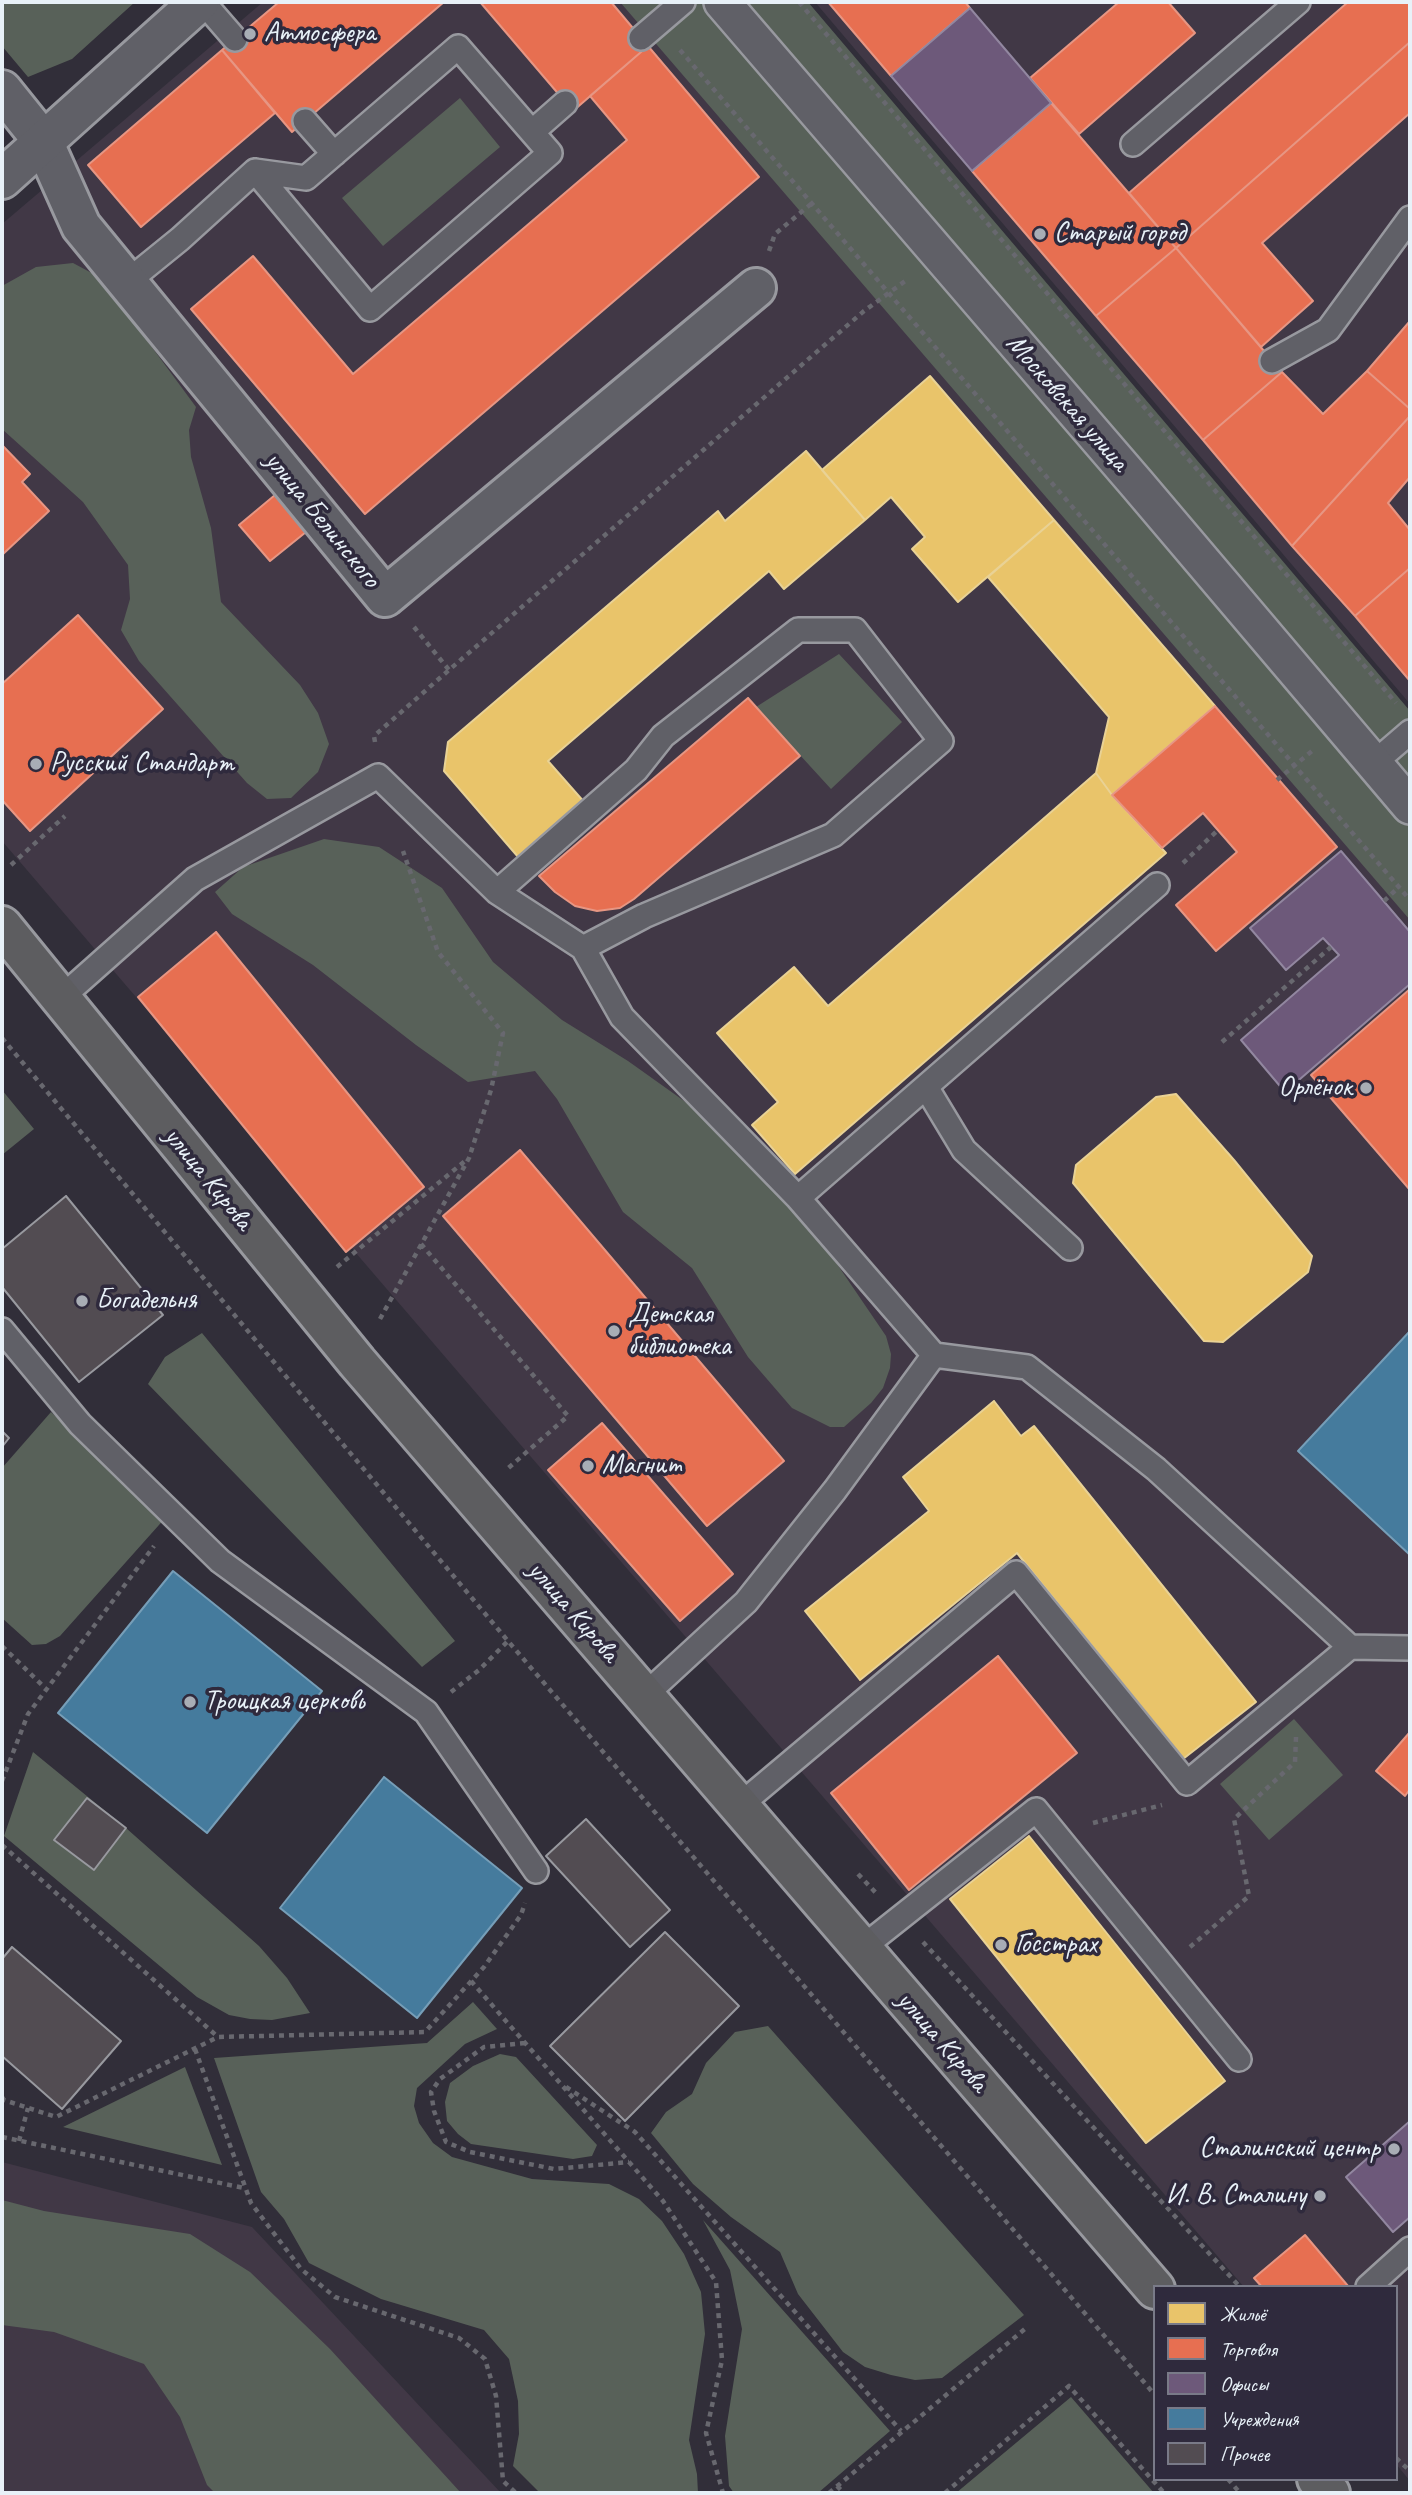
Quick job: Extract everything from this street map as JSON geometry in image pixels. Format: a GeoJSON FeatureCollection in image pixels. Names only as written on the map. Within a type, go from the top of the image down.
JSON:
{"type":"FeatureCollection","features":[{"type":"Feature","properties":{"kind":"main road","name":"улица Кирова"},"geometry":{"type":"LineString","coordinates":[[2,926],[357,1362],[1153,2287]]}},
{"type":"Feature","properties":{"kind":"street"},"geometry":{"type":"LineString","coordinates":[[2,179],[201,2]]}},
{"type":"Feature","properties":{"kind":"street","name":"Московская улица"},"geometry":{"type":"LineString","coordinates":[[722,2],[1410,806]]}},
{"type":"Feature","properties":{"kind":"street","name":"улица Белинского"},"geometry":{"type":"LineString","coordinates":[[2,90],[44,141],[81,226],[386,597],[756,288]]}},
{"type":"Feature","properties":{"kind":"lane"},"geometry":{"type":"LineString","coordinates":[[201,2],[235,39]]}},
{"type":"Feature","properties":{"kind":"lane"},"geometry":{"type":"LineString","coordinates":[[641,38],[682,2]]}},
{"type":"Feature","properties":{"kind":"lane"},"geometry":{"type":"LineString","coordinates":[[1133,144],[1298,2]]}},
{"type":"Feature","properties":{"kind":"lane"},"geometry":{"type":"LineString","coordinates":[[458,47],[550,153],[370,309],[255,171],[306,178],[458,47]]}},
{"type":"Feature","properties":{"kind":"lane"},"geometry":{"type":"LineString","coordinates":[[532,132],[565,103]]}},
{"type":"Feature","properties":{"kind":"lane"},"geometry":{"type":"LineString","coordinates":[[305,121],[334,154]]}},
{"type":"Feature","properties":{"kind":"lane"},"geometry":{"type":"LineString","coordinates":[[127,282],[180,239],[255,171]]}},
{"type":"Feature","properties":{"kind":"lane"},"geometry":{"type":"LineString","coordinates":[[1272,361],[1328,330],[1410,218]]}},
{"type":"Feature","properties":{"kind":"lane"},"geometry":{"type":"LineString","coordinates":[[497,892],[636,770],[663,736],[798,630],[855,630],[941,741],[833,835],[644,916],[583,948]]}},
{"type":"Feature","properties":{"kind":"lane"},"geometry":{"type":"LineString","coordinates":[[1374,763],[1410,732]]}},
{"type":"Feature","properties":{"kind":"lane"},"geometry":{"type":"LineString","coordinates":[[61,998],[195,878],[378,776],[497,892],[583,948],[622,1017],[798,1198],[934,1355],[1027,1367],[1156,1468],[1350,1647]]}},
{"type":"Feature","properties":{"kind":"lane"},"geometry":{"type":"LineString","coordinates":[[798,1198],[1157,885]]}},
{"type":"Feature","properties":{"kind":"lane"},"geometry":{"type":"LineString","coordinates":[[926,1087],[964,1150],[1070,1248]]}},
{"type":"Feature","properties":{"kind":"lane"},"geometry":{"type":"LineString","coordinates":[[2,1330],[80,1424],[220,1561],[426,1712],[536,1871]]}},
{"type":"Feature","properties":{"kind":"lane"},"geometry":{"type":"LineString","coordinates":[[644,1696],[746,1602],[835,1490],[934,1355]]}},
{"type":"Feature","properties":{"kind":"lane"},"geometry":{"type":"LineString","coordinates":[[739,1806],[1016,1573],[1187,1783],[1350,1647],[1410,1648]]}},
{"type":"Feature","properties":{"kind":"lane"},"geometry":{"type":"LineString","coordinates":[[862,1948],[1036,1810],[1240,2059]]}},
{"type":"Feature","properties":{"kind":"lane"},"geometry":{"type":"LineString","coordinates":[[1370,2285],[1410,2249]]}},
{"type":"Feature","properties":{"kind":"path"},"geometry":{"type":"LineString","coordinates":[[799,2],[1401,709]]}},
{"type":"Feature","properties":{"kind":"path"},"geometry":{"type":"LineString","coordinates":[[675,44],[1410,900]]}},
{"type":"Feature","properties":{"kind":"path"},"geometry":{"type":"LineString","coordinates":[[793,218],[811,204]]}},
{"type":"Feature","properties":{"kind":"path"},"geometry":{"type":"LineString","coordinates":[[378,776],[374,736],[854,320],[939,254]]}},
{"type":"Feature","properties":{"kind":"path"},"geometry":{"type":"LineString","coordinates":[[416,630],[449,670]]}},
{"type":"Feature","properties":{"kind":"path"},"geometry":{"type":"LineString","coordinates":[[11,865],[65,817]]}},
{"type":"Feature","properties":{"kind":"path"},"geometry":{"type":"LineString","coordinates":[[1157,885],[1218,830]]}},
{"type":"Feature","properties":{"kind":"path"},"geometry":{"type":"LineString","coordinates":[[380,1319],[469,1158],[491,1090],[503,1033],[438,952],[399,839]]}},
{"type":"Feature","properties":{"kind":"path"},"geometry":{"type":"LineString","coordinates":[[1384,901],[1399,887]]}},
{"type":"Feature","properties":{"kind":"path"},"geometry":{"type":"LineString","coordinates":[[1222,1042],[1331,947]]}},
{"type":"Feature","properties":{"kind":"path"},"geometry":{"type":"LineString","coordinates":[[2,1038],[508,1642],[1153,2393]]}},
{"type":"Feature","properties":{"kind":"path"},"geometry":{"type":"LineString","coordinates":[[337,1266],[469,1158]]}},
{"type":"Feature","properties":{"kind":"path"},"geometry":{"type":"LineString","coordinates":[[421,1244],[568,1416],[506,1470]]}},
{"type":"Feature","properties":{"kind":"path"},"geometry":{"type":"LineString","coordinates":[[2,1781],[27,1714],[176,1517]]}},
{"type":"Feature","properties":{"kind":"path"},"geometry":{"type":"LineString","coordinates":[[426,1712],[479,1670],[508,1642]]}},
{"type":"Feature","properties":{"kind":"path"},"geometry":{"type":"LineString","coordinates":[[2,1646],[46,1689]]}},
{"type":"Feature","properties":{"kind":"path"},"geometry":{"type":"LineString","coordinates":[[1164,1967],[1249,1896],[1234,1819],[1295,1762],[1297,1692]]}},
{"type":"Feature","properties":{"kind":"path"},"geometry":{"type":"LineString","coordinates":[[1054,1833],[1160,1806],[1187,1783]]}},
{"type":"Feature","properties":{"kind":"path"},"geometry":{"type":"LineString","coordinates":[[2,1845],[218,2037]]}},
{"type":"Feature","properties":{"kind":"path"},"geometry":{"type":"LineString","coordinates":[[2,2097],[4,2100],[56,2117],[218,2037],[425,2032],[471,1981],[521,1915],[536,1871]]}},
{"type":"Feature","properties":{"kind":"path"},"geometry":{"type":"LineString","coordinates":[[471,1981],[663,2201],[716,2283],[722,2360],[706,2433],[723,2493]]}},
{"type":"Feature","properties":{"kind":"path"},"geometry":{"type":"LineString","coordinates":[[526,2043],[484,2047],[440,2079],[432,2092],[434,2111],[446,2142],[470,2152],[554,2169],[629,2162]]}},
{"type":"Feature","properties":{"kind":"path"},"geometry":{"type":"LineString","coordinates":[[195,2049],[251,2203],[301,2269],[335,2297],[459,2338],[485,2359],[496,2396],[503,2481],[516,2493]]}},
{"type":"Feature","properties":{"kind":"path"},"geometry":{"type":"LineString","coordinates":[[559,2082],[635,2132],[901,2431]]}},
{"type":"Feature","properties":{"kind":"path"},"geometry":{"type":"LineString","coordinates":[[19,2141],[28,2108]]}},
{"type":"Feature","properties":{"kind":"path"},"geometry":{"type":"LineString","coordinates":[[2,2137],[245,2188]]}},
{"type":"Feature","properties":{"kind":"path"},"geometry":{"type":"LineString","coordinates":[[829,2493],[1026,2328]]}},
{"type":"Feature","properties":{"kind":"path"},"geometry":{"type":"LineString","coordinates":[[945,2493],[1069,2386],[1153,2481]]}},
{"type":"Feature","properties":{"kind":"path"},"geometry":{"type":"LineString","coordinates":[[837,2486],[844,2493]]}},
{"type":"Feature","properties":{"kind":"shaded area"},"geometry":{"type":"Polygon","coordinates":[[[2,2],[135,2],[72,59],[28,77],[2,46],[2,2]]]}},
{"type":"Feature","properties":{"kind":"shaded area"},"geometry":{"type":"Polygon","coordinates":[[[263,2],[630,2],[1410,911],[1410,2481],[1398,2466],[1398,2285],[1242,2285],[2,841],[2,224],[263,2]]]}},
{"type":"Feature","properties":{"kind":"shaded area"},"geometry":{"type":"Polygon","coordinates":[[[620,2],[808,2],[1410,711],[1410,920],[620,2]]]}},
{"type":"Feature","properties":{"kind":"shaded area"},"geometry":{"type":"Polygon","coordinates":[[[815,2],[1410,2],[1410,704],[815,2]]]}},
{"type":"Feature","properties":{"kind":"shaded area"},"geometry":{"type":"Polygon","coordinates":[[[460,98],[500,147],[383,246],[342,198],[460,98]]]}},
{"type":"Feature","properties":{"kind":"shaded area"},"geometry":{"type":"Polygon","coordinates":[[[73,263],[101,278],[196,407],[189,430],[191,457],[211,528],[221,602],[300,685],[318,713],[329,744],[318,772],[291,798],[267,799],[247,783],[139,661],[121,630],[130,599],[128,565],[83,502],[2,429],[2,286],[36,267],[73,263]]]}},
{"type":"Feature","properties":{"kind":"shaded area"},"geometry":{"type":"Polygon","coordinates":[[[839,654],[902,722],[831,789],[756,707],[839,654]]]}},
{"type":"Feature","properties":{"kind":"shaded area"},"geometry":{"type":"Polygon","coordinates":[[[324,839],[379,847],[442,888],[493,962],[562,1020],[628,1061],[694,1108],[781,1195],[837,1264],[886,1336],[891,1354],[890,1368],[883,1388],[871,1403],[844,1427],[830,1427],[792,1408],[748,1357],[692,1268],[623,1212],[557,1099],[535,1071],[468,1082],[313,965],[232,914],[215,892],[243,867],[324,839]]]}},
{"type":"Feature","properties":{"kind":"shaded area"},"geometry":{"type":"Polygon","coordinates":[[[2,1090],[34,1129],[2,1155],[2,1090]]]}},
{"type":"Feature","properties":{"kind":"shaded area"},"geometry":{"type":"Polygon","coordinates":[[[202,1333],[455,1641],[422,1667],[148,1384],[165,1357],[202,1333]]]}},
{"type":"Feature","properties":{"kind":"shaded area"},"geometry":{"type":"Polygon","coordinates":[[[51,1412],[167,1516],[60,1636],[46,1644],[32,1645],[2,1618],[2,1468],[51,1412]]]}},
{"type":"Feature","properties":{"kind":"shaded area"},"geometry":{"type":"Polygon","coordinates":[[[1294,1719],[1343,1775],[1269,1840],[1220,1784],[1294,1719]]]}},
{"type":"Feature","properties":{"kind":"shaded area"},"geometry":{"type":"Polygon","coordinates":[[[33,1752],[126,1828],[259,1946],[287,1978],[310,2013],[272,2020],[250,2019],[229,2015],[197,1997],[4,1836],[33,1752]]]}},
{"type":"Feature","properties":{"kind":"shaded area"},"geometry":{"type":"Polygon","coordinates":[[[473,2002],[497,2029],[465,2044],[417,2088],[414,2106],[419,2123],[433,2143],[452,2157],[532,2179],[609,2184],[639,2199],[662,2221],[684,2254],[701,2292],[705,2334],[689,2440],[697,2474],[698,2493],[540,2493],[513,2466],[519,2434],[518,2401],[509,2359],[484,2330],[381,2299],[309,2263],[284,2219],[261,2192],[214,2058],[427,2043],[473,2002]]]}},
{"type":"Feature","properties":{"kind":"shaded area"},"geometry":{"type":"Polygon","coordinates":[[[768,2026],[1024,2315],[942,2378],[915,2380],[891,2375],[865,2367],[843,2352],[798,2294],[780,2252],[731,2217],[693,2184],[651,2133],[666,2112],[692,2094],[706,2063],[735,2032],[768,2026]]]}},
{"type":"Feature","properties":{"kind":"shaded area"},"geometry":{"type":"Polygon","coordinates":[[[500,2054],[516,2057],[597,2145],[592,2156],[573,2159],[471,2144],[458,2134],[447,2121],[445,2102],[450,2083],[473,2066],[500,2054]]]}},
{"type":"Feature","properties":{"kind":"shaded area"},"geometry":{"type":"Polygon","coordinates":[[[185,2067],[222,2165],[63,2127],[185,2067]]]}},
{"type":"Feature","properties":{"kind":"shaded area"},"geometry":{"type":"Polygon","coordinates":[[[2,2162],[252,2227],[501,2493],[2,2493],[2,2162]]]}},
{"type":"Feature","properties":{"kind":"shaded area"},"geometry":{"type":"Polygon","coordinates":[[[2,2200],[44,2211],[190,2234],[250,2272],[330,2349],[461,2493],[215,2493],[207,2485],[180,2417],[144,2364],[54,2332],[2,2325],[2,2200]]]}},
{"type":"Feature","properties":{"kind":"shaded area"},"geometry":{"type":"Polygon","coordinates":[[[703,2220],[890,2431],[818,2493],[734,2493],[729,2486],[725,2436],[742,2329],[730,2270],[703,2220]]]}},
{"type":"Feature","properties":{"kind":"shaded area"},"geometry":{"type":"Polygon","coordinates":[[[1071,2397],[1154,2493],[956,2493],[1071,2397]]]}},
{"type":"Feature","properties":{"kind":"building: Жильё"},"geometry":{"type":"Polygon","coordinates":[[[930,376],[1054,520],[958,602],[912,549],[925,537],[891,497],[865,520],[822,470],[930,376]]]}},
{"type":"Feature","properties":{"kind":"building: Жильё"},"geometry":{"type":"Polygon","coordinates":[[[806,451],[865,520],[784,589],[769,571],[548,761],[585,803],[519,858],[444,771],[448,742],[718,511],[725,521],[806,451]]]}},
{"type":"Feature","properties":{"kind":"building: Жильё"},"geometry":{"type":"Polygon","coordinates":[[[1054,520],[1215,706],[1112,795],[1096,773],[1109,717],[988,577],[1054,520]]]}},
{"type":"Feature","properties":{"kind":"building: Жильё"},"geometry":{"type":"Polygon","coordinates":[[[1096,773],[1112,795],[1166,853],[795,1174],[752,1125],[778,1102],[717,1033],[794,967],[828,1006],[1096,773]]]}},
{"type":"Feature","properties":{"kind":"building: Жильё"},"geometry":{"type":"Polygon","coordinates":[[[1176,1094],[1312,1256],[1308,1272],[1223,1342],[1204,1341],[1073,1183],[1076,1165],[1156,1097],[1176,1094]]]}},
{"type":"Feature","properties":{"kind":"building: Жильё"},"geometry":{"type":"Polygon","coordinates":[[[994,1401],[1021,1436],[1034,1426],[1256,1702],[1183,1759],[1017,1553],[860,1680],[805,1611],[929,1511],[903,1477],[994,1401]]]}},
{"type":"Feature","properties":{"kind":"building: Жильё"},"geometry":{"type":"Polygon","coordinates":[[[1029,1836],[1225,2081],[1146,2143],[950,1899],[1029,1836]]]}},
{"type":"Feature","properties":{"kind":"building: Торговля"},"geometry":{"type":"Polygon","coordinates":[[[279,2],[444,2],[292,132],[222,50],[279,2]]]}},
{"type":"Feature","properties":{"kind":"building: Торговля"},"geometry":{"type":"Polygon","coordinates":[[[480,2],[611,2],[648,46],[573,111],[480,2]]]}},
{"type":"Feature","properties":{"kind":"building: Торговля"},"geometry":{"type":"Polygon","coordinates":[[[828,2],[965,2],[970,8],[891,76],[828,2]]]}},
{"type":"Feature","properties":{"kind":"building: Торговля"},"geometry":{"type":"Polygon","coordinates":[[[1119,2],[1168,2],[1195,33],[1079,134],[1030,78],[1119,2]]]}},
{"type":"Feature","properties":{"kind":"building: Торговля"},"geometry":{"type":"Polygon","coordinates":[[[1348,2],[1410,2],[1410,42],[1176,248],[1129,193],[1348,2]]]}},
{"type":"Feature","properties":{"kind":"building: Торговля"},"geometry":{"type":"Polygon","coordinates":[[[1410,42],[1410,113],[1262,243],[1313,301],[1261,347],[1176,248],[1410,42]]]}},
{"type":"Feature","properties":{"kind":"building: Торговля"},"geometry":{"type":"Polygon","coordinates":[[[648,46],[759,177],[365,514],[191,309],[253,256],[353,374],[627,140],[590,96],[648,46]]]}},
{"type":"Feature","properties":{"kind":"building: Торговля"},"geometry":{"type":"Polygon","coordinates":[[[222,50],[275,113],[141,227],[88,165],[222,50]]]}},
{"type":"Feature","properties":{"kind":"building: Торговля"},"geometry":{"type":"Polygon","coordinates":[[[1051,103],[1176,248],[1096,316],[972,171],[1051,103]]]}},
{"type":"Feature","properties":{"kind":"building: Торговля"},"geometry":{"type":"Polygon","coordinates":[[[1176,248],[1282,372],[1203,440],[1096,316],[1176,248]]]}},
{"type":"Feature","properties":{"kind":"building: Торговля"},"geometry":{"type":"Polygon","coordinates":[[[1410,321],[1410,409],[1367,371],[1410,321]]]}},
{"type":"Feature","properties":{"kind":"building: Торговля"},"geometry":{"type":"Polygon","coordinates":[[[1367,371],[1410,409],[1410,416],[1292,546],[1203,440],[1282,372],[1323,414],[1367,371]]]}},
{"type":"Feature","properties":{"kind":"building: Торговля"},"geometry":{"type":"Polygon","coordinates":[[[1410,416],[1410,477],[1388,503],[1410,530],[1410,568],[1355,616],[1292,546],[1410,416]]]}},
{"type":"Feature","properties":{"kind":"building: Торговля"},"geometry":{"type":"Polygon","coordinates":[[[2,445],[30,474],[22,482],[49,511],[2,555],[2,445]]]}},
{"type":"Feature","properties":{"kind":"building: Торговля"},"geometry":{"type":"Polygon","coordinates":[[[275,495],[306,532],[270,561],[239,525],[275,495]]]}},
{"type":"Feature","properties":{"kind":"building: Торговля"},"geometry":{"type":"Polygon","coordinates":[[[1410,568],[1410,681],[1355,616],[1410,568]]]}},
{"type":"Feature","properties":{"kind":"building: Торговля"},"geometry":{"type":"Polygon","coordinates":[[[78,615],[163,709],[30,831],[2,800],[2,684],[78,615]]]}},
{"type":"Feature","properties":{"kind":"building: Торговля"},"geometry":{"type":"Polygon","coordinates":[[[748,698],[800,756],[634,899],[620,908],[597,911],[575,906],[539,876],[748,698]]]}},
{"type":"Feature","properties":{"kind":"building: Торговля"},"geometry":{"type":"Polygon","coordinates":[[[1215,706],[1337,847],[1216,951],[1176,905],[1237,852],[1203,813],[1162,848],[1112,795],[1215,706]]]}},
{"type":"Feature","properties":{"kind":"building: Торговля"},"geometry":{"type":"Polygon","coordinates":[[[216,932],[424,1187],[346,1252],[138,997],[216,932]]]}},
{"type":"Feature","properties":{"kind":"building: Торговля","name":"Орлёнок"},"geometry":{"type":"Polygon","coordinates":[[[1410,989],[1410,1190],[1311,1075],[1410,989]]]}},
{"type":"Feature","properties":{"kind":"building: Торговля"},"geometry":{"type":"Polygon","coordinates":[[[520,1150],[784,1461],[707,1526],[443,1216],[520,1150]]]}},
{"type":"Feature","properties":{"kind":"building: Торговля"},"geometry":{"type":"Polygon","coordinates":[[[602,1423],[733,1574],[680,1621],[548,1470],[602,1423]]]}},
{"type":"Feature","properties":{"kind":"building: Торговля"},"geometry":{"type":"Polygon","coordinates":[[[998,1656],[1077,1753],[909,1890],[831,1793],[998,1656]]]}},
{"type":"Feature","properties":{"kind":"building: Торговля"},"geometry":{"type":"Polygon","coordinates":[[[1410,1732],[1410,1789],[1405,1796],[1376,1771],[1410,1732]]]}},
{"type":"Feature","properties":{"kind":"building: Торговля"},"geometry":{"type":"Polygon","coordinates":[[[1305,2235],[1347,2285],[1260,2285],[1254,2278],[1305,2235]]]}},
{"type":"Feature","properties":{"kind":"building: Офисы"},"geometry":{"type":"Polygon","coordinates":[[[970,8],[1051,103],[972,171],[891,76],[970,8]]]}},
{"type":"Feature","properties":{"kind":"building: Офисы"},"geometry":{"type":"Polygon","coordinates":[[[1341,851],[1410,932],[1410,984],[1285,1092],[1241,1040],[1339,955],[1323,938],[1286,970],[1250,928],[1341,851]]]}},
{"type":"Feature","properties":{"kind":"building: Офисы","name":"Сталинский центр"},"geometry":{"type":"Polygon","coordinates":[[[1410,2121],[1410,2217],[1393,2232],[1346,2177],[1410,2121]]]}},
{"type":"Feature","properties":{"kind":"building: Учреждения"},"geometry":{"type":"Polygon","coordinates":[[[1410,1331],[1410,1555],[1298,1451],[1410,1331]]]}},
{"type":"Feature","properties":{"kind":"building: Учреждения","name":"Троицкая церковь"},"geometry":{"type":"Polygon","coordinates":[[[173,1571],[322,1691],[207,1833],[58,1713],[173,1571]]]}},
{"type":"Feature","properties":{"kind":"building: Учреждения"},"geometry":{"type":"Polygon","coordinates":[[[384,1777],[522,1888],[417,2018],[280,1908],[384,1777]]]}},
{"type":"Feature","properties":{"kind":"building: Прочее","name":"Богадельня"},"geometry":{"type":"Polygon","coordinates":[[[66,1196],[163,1315],[79,1382],[2,1287],[2,1249],[66,1196]]]}},
{"type":"Feature","properties":{"kind":"building: Прочее"},"geometry":{"type":"Polygon","coordinates":[[[2,1431],[9,1438],[2,1447],[2,1431]]]}},
{"type":"Feature","properties":{"kind":"building: Прочее"},"geometry":{"type":"Polygon","coordinates":[[[87,1798],[126,1828],[94,1870],[54,1840],[87,1798]]]}},
{"type":"Feature","properties":{"kind":"building: Прочее"},"geometry":{"type":"Polygon","coordinates":[[[586,1819],[670,1910],[630,1947],[546,1856],[586,1819]]]}},
{"type":"Feature","properties":{"kind":"building: Прочее"},"geometry":{"type":"Polygon","coordinates":[[[665,1932],[739,2006],[625,2121],[550,2046],[665,1932]]]}},
{"type":"Feature","properties":{"kind":"building: Прочее"},"geometry":{"type":"Polygon","coordinates":[[[12,1947],[121,2041],[62,2109],[2,2056],[2,1959],[12,1947]]]}},
{"type":"Feature","properties":{"kind":"place","name":"Атмосфера"},"geometry":{"type":"Point","coordinates":[250,34]}},
{"type":"Feature","properties":{"kind":"place","name":"Старый город"},"geometry":{"type":"Point","coordinates":[1040,234]}},
{"type":"Feature","properties":{"kind":"place","name":"Русский Стандарт"},"geometry":{"type":"Point","coordinates":[36,764]}},
{"type":"Feature","properties":{"kind":"place","name":"Орлёнок"},"geometry":{"type":"Point","coordinates":[1366,1088]}},
{"type":"Feature","properties":{"kind":"place","name":"Богадельня"},"geometry":{"type":"Point","coordinates":[82,1301]}},
{"type":"Feature","properties":{"kind":"place","name":"Детская библиотека"},"geometry":{"type":"Point","coordinates":[614,1331]}},
{"type":"Feature","properties":{"kind":"place","name":"Магнит"},"geometry":{"type":"Point","coordinates":[588,1466]}},
{"type":"Feature","properties":{"kind":"place","name":"Троицкая церковь"},"geometry":{"type":"Point","coordinates":[190,1702]}},
{"type":"Feature","properties":{"kind":"place","name":"Госстрах"},"geometry":{"type":"Point","coordinates":[1001,1945]}},
{"type":"Feature","properties":{"kind":"place","name":"Сталинский центр"},"geometry":{"type":"Point","coordinates":[1394,2149]}},
{"type":"Feature","properties":{"kind":"place","name":"И. В. Сталину"},"geometry":{"type":"Point","coordinates":[1320,2196]}}]}
